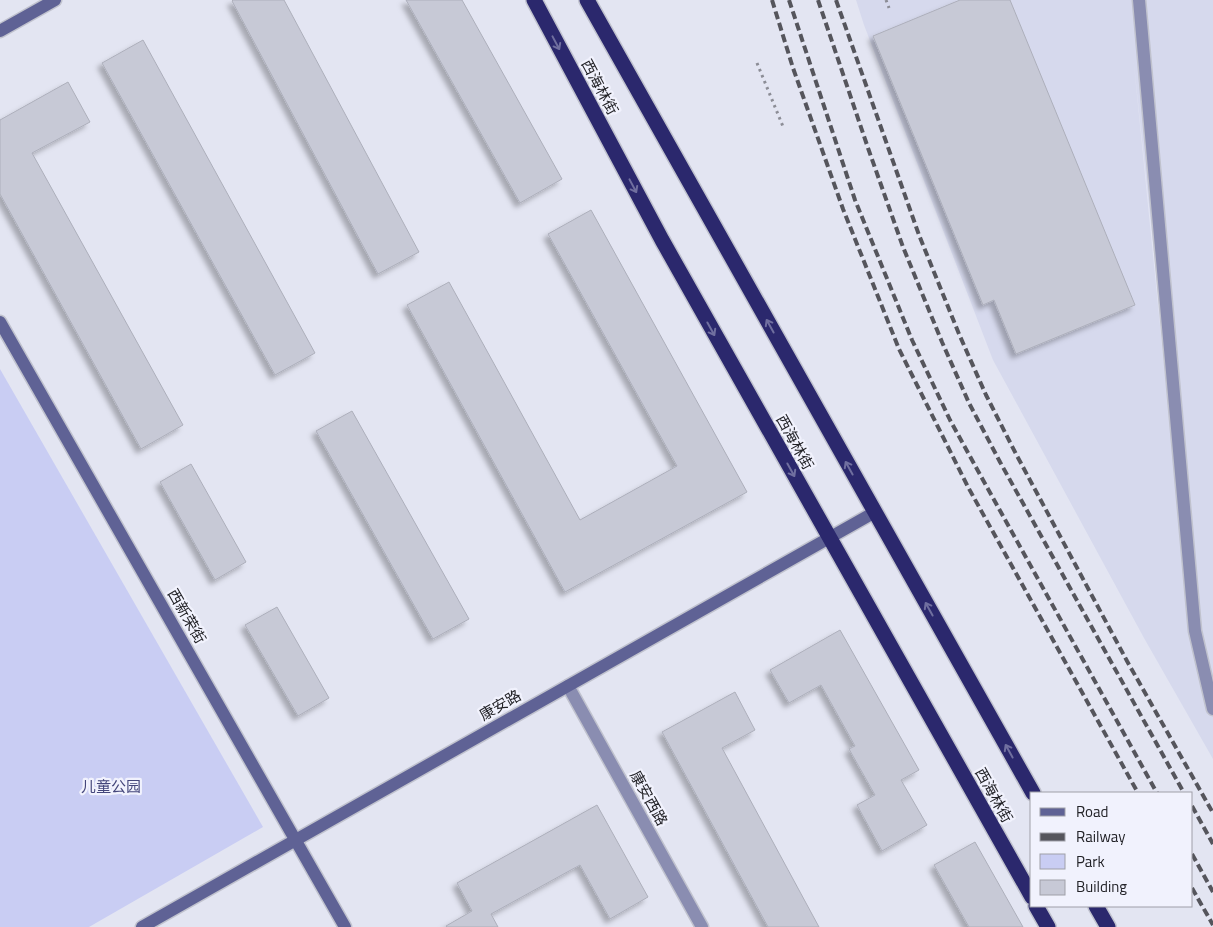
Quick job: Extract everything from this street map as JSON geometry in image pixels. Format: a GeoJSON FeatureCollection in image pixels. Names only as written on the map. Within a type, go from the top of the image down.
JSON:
{"type":"FeatureCollection","features":[{"type":"Feature","properties":{"kind":"highway","name":"西海林街"},"geometry":{"type":"LineString","coordinates":[[534,0],[662,240],[1030,894]]}},
{"type":"Feature","properties":{"kind":"highway","name":"西海林街"},"geometry":{"type":"LineString","coordinates":[[587,0],[1032,792]]}},
{"type":"Feature","properties":{"kind":"highway"},"geometry":{"type":"LineString","coordinates":[[1037,907],[1048,927]]}},
{"type":"Feature","properties":{"kind":"highway"},"geometry":{"type":"LineString","coordinates":[[1097,907],[1108,927]]}},
{"type":"Feature","properties":{"kind":"street"},"geometry":{"type":"LineString","coordinates":[[0,31],[55,0]]}},
{"type":"Feature","properties":{"kind":"street","name":"西新荣街"},"geometry":{"type":"LineString","coordinates":[[0,322],[345,927]]}},
{"type":"Feature","properties":{"kind":"street","name":"康安路"},"geometry":{"type":"LineString","coordinates":[[142,927],[874,512]]}},
{"type":"Feature","properties":{"kind":"lane"},"geometry":{"type":"LineString","coordinates":[[1139,0],[1195,631],[1213,709]]}},
{"type":"Feature","properties":{"kind":"lane","name":"康安西路"},"geometry":{"type":"LineString","coordinates":[[568,686],[702,927]]}},
{"type":"Feature","properties":{"kind":"path"},"geometry":{"type":"LineString","coordinates":[[886,0],[889,8]]}},
{"type":"Feature","properties":{"kind":"path"},"geometry":{"type":"LineString","coordinates":[[756,63],[784,129]]}},
{"type":"Feature","properties":{"kind":"shaded area"},"geometry":{"type":"Polygon","coordinates":[[[856,0],[1213,0],[1213,759],[1144,638],[993,360],[856,0]],[[1133,55],[1167,397],[1157,282],[1133,55]]]}},
{"type":"Feature","properties":{"kind":"green space","name":"儿童公园"},"geometry":{"type":"Polygon","coordinates":[[[0,369],[263,827],[89,927],[0,927],[0,369]]]}},
{"type":"Feature","properties":{"kind":"building"},"geometry":{"type":"Polygon","coordinates":[[[233,0],[284,0],[419,252],[378,274],[233,0]]]}},
{"type":"Feature","properties":{"kind":"building"},"geometry":{"type":"Polygon","coordinates":[[[406,0],[462,0],[562,179],[520,203],[406,0]]]}},
{"type":"Feature","properties":{"kind":"building"},"geometry":{"type":"Polygon","coordinates":[[[960,0],[1010,0],[1135,305],[1016,354],[994,300],[983,305],[873,36],[960,0]]]}},
{"type":"Feature","properties":{"kind":"building"},"geometry":{"type":"Polygon","coordinates":[[[143,40],[315,353],[275,375],[102,63],[143,40]]]}},
{"type":"Feature","properties":{"kind":"building"},"geometry":{"type":"Polygon","coordinates":[[[68,82],[90,122],[32,153],[183,425],[141,449],[0,194],[0,120],[68,82]]]}},
{"type":"Feature","properties":{"kind":"building"},"geometry":{"type":"Polygon","coordinates":[[[591,210],[747,492],[565,592],[407,305],[449,282],[580,520],[677,466],[548,234],[591,210]]]}},
{"type":"Feature","properties":{"kind":"building"},"geometry":{"type":"Polygon","coordinates":[[[352,411],[469,619],[433,639],[316,431],[352,411]]]}},
{"type":"Feature","properties":{"kind":"building"},"geometry":{"type":"Polygon","coordinates":[[[191,464],[246,562],[215,580],[160,482],[191,464]]]}},
{"type":"Feature","properties":{"kind":"building"},"geometry":{"type":"Polygon","coordinates":[[[277,607],[329,698],[298,716],[245,625],[277,607]]]}},
{"type":"Feature","properties":{"kind":"building"},"geometry":{"type":"Polygon","coordinates":[[[840,630],[919,770],[901,780],[927,825],[882,851],[857,805],[875,795],[849,749],[855,746],[821,685],[789,703],[770,670],[840,630]]]}},
{"type":"Feature","properties":{"kind":"building"},"geometry":{"type":"Polygon","coordinates":[[[735,692],[755,730],[722,748],[819,927],[768,927],[662,732],[735,692]]]}},
{"type":"Feature","properties":{"kind":"building"},"geometry":{"type":"Polygon","coordinates":[[[597,805],[648,897],[610,919],[580,865],[491,914],[498,927],[446,926],[472,911],[457,883],[597,805]]]}},
{"type":"Feature","properties":{"kind":"building"},"geometry":{"type":"Polygon","coordinates":[[[975,842],[1023,927],[969,927],[934,865],[975,842]]]}},
{"type":"Feature","properties":{"kind":"railway"},"geometry":{"type":"LineString","coordinates":[[772,0],[793,68],[843,209],[899,349],[968,487],[1137,792]]}},
{"type":"Feature","properties":{"kind":"railway"},"geometry":{"type":"LineString","coordinates":[[789,0],[855,200],[912,340],[950,420],[1156,792]]}},
{"type":"Feature","properties":{"kind":"railway"},"geometry":{"type":"LineString","coordinates":[[818,0],[903,247],[969,403],[1183,792]]}},
{"type":"Feature","properties":{"kind":"railway"},"geometry":{"type":"LineString","coordinates":[[836,0],[919,235],[986,395],[1127,661],[1213,813]]}},
{"type":"Feature","properties":{"kind":"railway"},"geometry":{"type":"LineString","coordinates":[[1193,808],[1213,844]]}},
{"type":"Feature","properties":{"kind":"railway"},"geometry":{"type":"LineString","coordinates":[[1193,856],[1213,892]]}},
{"type":"Feature","properties":{"kind":"railway"},"geometry":{"type":"LineString","coordinates":[[1193,890],[1213,925]]}}]}
